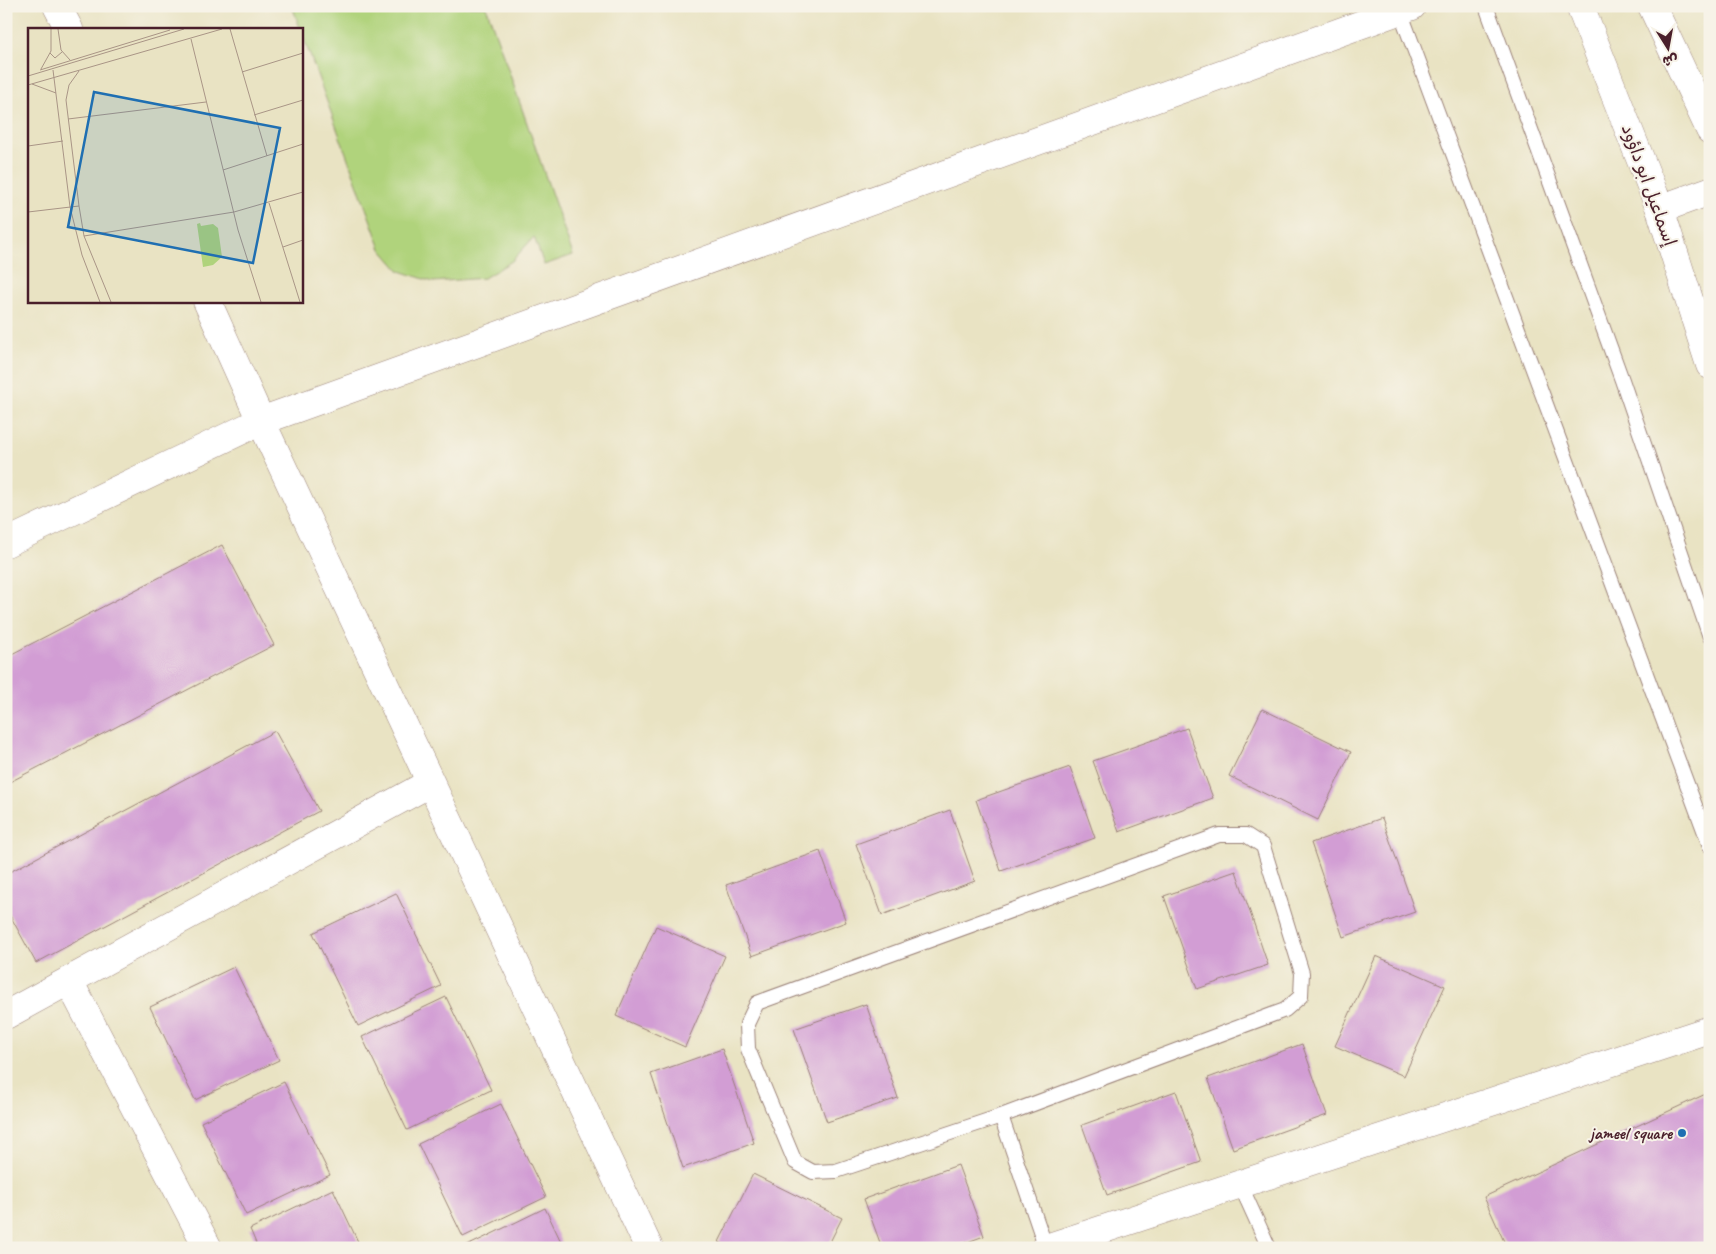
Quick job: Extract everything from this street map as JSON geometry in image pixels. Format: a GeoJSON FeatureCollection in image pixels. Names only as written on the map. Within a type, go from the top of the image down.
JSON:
{"type":"FeatureCollection","features":[{"type":"Feature","properties":{"kind":"street"},"geometry":{"type":"LineString","coordinates":[[57,6],[68,28]]}},
{"type":"Feature","properties":{"kind":"street","name":"إسماعيل ابو داؤود"},"geometry":{"type":"LineString","coordinates":[[1580,6],[1660,209],[1710,365]]}},
{"type":"Feature","properties":{"kind":"street"},"geometry":{"type":"LineString","coordinates":[[1652,6],[1710,130]]}},
{"type":"Feature","properties":{"kind":"street"},"geometry":{"type":"LineString","coordinates":[[6,543],[261,421],[1406,9]]}},
{"type":"Feature","properties":{"kind":"street"},"geometry":{"type":"LineString","coordinates":[[1660,209],[1710,191]]}},
{"type":"Feature","properties":{"kind":"street"},"geometry":{"type":"LineString","coordinates":[[208,302],[261,421],[649,1248]]}},
{"type":"Feature","properties":{"kind":"street"},"geometry":{"type":"LineString","coordinates":[[6,1015],[430,783]]}},
{"type":"Feature","properties":{"kind":"street"},"geometry":{"type":"LineString","coordinates":[[69,981],[208,1248]]}},
{"type":"Feature","properties":{"kind":"street"},"geometry":{"type":"LineString","coordinates":[[1046,1248],[1710,1030]]}},
{"type":"Feature","properties":{"kind":"lane"},"geometry":{"type":"LineString","coordinates":[[1486,6],[1622,380],[1710,637]]}},
{"type":"Feature","properties":{"kind":"lane"},"geometry":{"type":"LineString","coordinates":[[1406,9],[1710,846]]}},
{"type":"Feature","properties":{"kind":"lane"},"geometry":{"type":"LineString","coordinates":[[1246,835],[1263,846],[1302,973],[1301,996],[1285,1010],[1001,1116],[836,1170],[813,1172],[795,1162],[748,1050],[747,1024],[757,1003],[779,994],[1219,836],[1246,835]]}},
{"type":"Feature","properties":{"kind":"lane"},"geometry":{"type":"LineString","coordinates":[[1001,1116],[1046,1248]]}},
{"type":"Feature","properties":{"kind":"lane"},"geometry":{"type":"LineString","coordinates":[[1240,1184],[1269,1248]]}},
{"type":"Feature","properties":{"kind":"green space"},"geometry":{"type":"Polygon","coordinates":[[[292,6],[486,6],[573,255],[544,265],[534,237],[512,261],[484,278],[433,282],[400,271],[381,249],[302,33],[302,28],[300,28],[292,6]]]}},
{"type":"Feature","properties":{"kind":"building"},"geometry":{"type":"Polygon","coordinates":[[[222,545],[274,645],[6,784],[6,657],[222,545]]]}},
{"type":"Feature","properties":{"kind":"building"},"geometry":{"type":"Polygon","coordinates":[[[1262,709],[1351,752],[1318,820],[1229,776],[1262,709]]]}},
{"type":"Feature","properties":{"kind":"building"},"geometry":{"type":"Polygon","coordinates":[[[1187,728],[1213,798],[1119,832],[1093,761],[1187,728]]]}},
{"type":"Feature","properties":{"kind":"building"},"geometry":{"type":"Polygon","coordinates":[[[275,731],[319,811],[36,963],[6,908],[6,874],[275,731]]]}},
{"type":"Feature","properties":{"kind":"building"},"geometry":{"type":"Polygon","coordinates":[[[1070,767],[1095,838],[1001,871],[976,800],[1070,767]]]}},
{"type":"Feature","properties":{"kind":"building"},"geometry":{"type":"Polygon","coordinates":[[[950,810],[975,881],[882,915],[856,844],[950,810]]]}},
{"type":"Feature","properties":{"kind":"building"},"geometry":{"type":"Polygon","coordinates":[[[1382,818],[1415,912],[1343,937],[1311,843],[1382,818]]]}},
{"type":"Feature","properties":{"kind":"building"},"geometry":{"type":"Polygon","coordinates":[[[820,851],[846,922],[752,956],[726,885],[820,851]]]}},
{"type":"Feature","properties":{"kind":"building"},"geometry":{"type":"Polygon","coordinates":[[[1236,871],[1268,965],[1197,989],[1164,896],[1236,871]]]}},
{"type":"Feature","properties":{"kind":"building"},"geometry":{"type":"Polygon","coordinates":[[[396,893],[441,986],[358,1026],[313,933],[396,893]]]}},
{"type":"Feature","properties":{"kind":"building"},"geometry":{"type":"Polygon","coordinates":[[[656,926],[725,956],[685,1047],[616,1016],[656,926]]]}},
{"type":"Feature","properties":{"kind":"building"},"geometry":{"type":"Polygon","coordinates":[[[1376,956],[1445,986],[1404,1076],[1335,1046],[1376,956]]]}},
{"type":"Feature","properties":{"kind":"building"},"geometry":{"type":"Polygon","coordinates":[[[234,967],[279,1060],[195,1100],[150,1007],[234,967]]]}},
{"type":"Feature","properties":{"kind":"building"},"geometry":{"type":"Polygon","coordinates":[[[446,997],[491,1090],[407,1130],[362,1037],[446,997]]]}},
{"type":"Feature","properties":{"kind":"building"},"geometry":{"type":"Polygon","coordinates":[[[866,1004],[898,1098],[827,1122],[794,1029],[866,1004]]]}},
{"type":"Feature","properties":{"kind":"building"},"geometry":{"type":"Polygon","coordinates":[[[1302,1044],[1327,1115],[1233,1149],[1208,1078],[1302,1044]]]}},
{"type":"Feature","properties":{"kind":"building"},"geometry":{"type":"Polygon","coordinates":[[[722,1049],[754,1143],[683,1168],[651,1074],[722,1049]]]}},
{"type":"Feature","properties":{"kind":"building"},"geometry":{"type":"Polygon","coordinates":[[[284,1082],[330,1175],[246,1215],[201,1122],[284,1082]]]}},
{"type":"Feature","properties":{"kind":"building"},"geometry":{"type":"Polygon","coordinates":[[[1176,1091],[1201,1162],[1107,1195],[1082,1125],[1176,1091]]]}},
{"type":"Feature","properties":{"kind":"building"},"geometry":{"type":"Polygon","coordinates":[[[1710,1092],[1710,1248],[1507,1248],[1484,1197],[1710,1092]]]}},
{"type":"Feature","properties":{"kind":"building"},"geometry":{"type":"Polygon","coordinates":[[[501,1104],[546,1197],[463,1237],[418,1144],[501,1104]]]}},
{"type":"Feature","properties":{"kind":"building"},"geometry":{"type":"Polygon","coordinates":[[[958,1165],[984,1236],[951,1248],[882,1248],[864,1199],[958,1165]]]}},
{"type":"Feature","properties":{"kind":"building"},"geometry":{"type":"Polygon","coordinates":[[[753,1174],[842,1218],[827,1248],[731,1248],[719,1242],[753,1174]]]}},
{"type":"Feature","properties":{"kind":"building"},"geometry":{"type":"Polygon","coordinates":[[[333,1189],[361,1248],[258,1248],[250,1229],[333,1189]]]}},
{"type":"Feature","properties":{"kind":"building"},"geometry":{"type":"Polygon","coordinates":[[[545,1208],[564,1248],[463,1248],[545,1208]]]}},
{"type":"Feature","properties":{"kind":"place","name":"jameel square"},"geometry":{"type":"Point","coordinates":[1682,1133]}}]}
